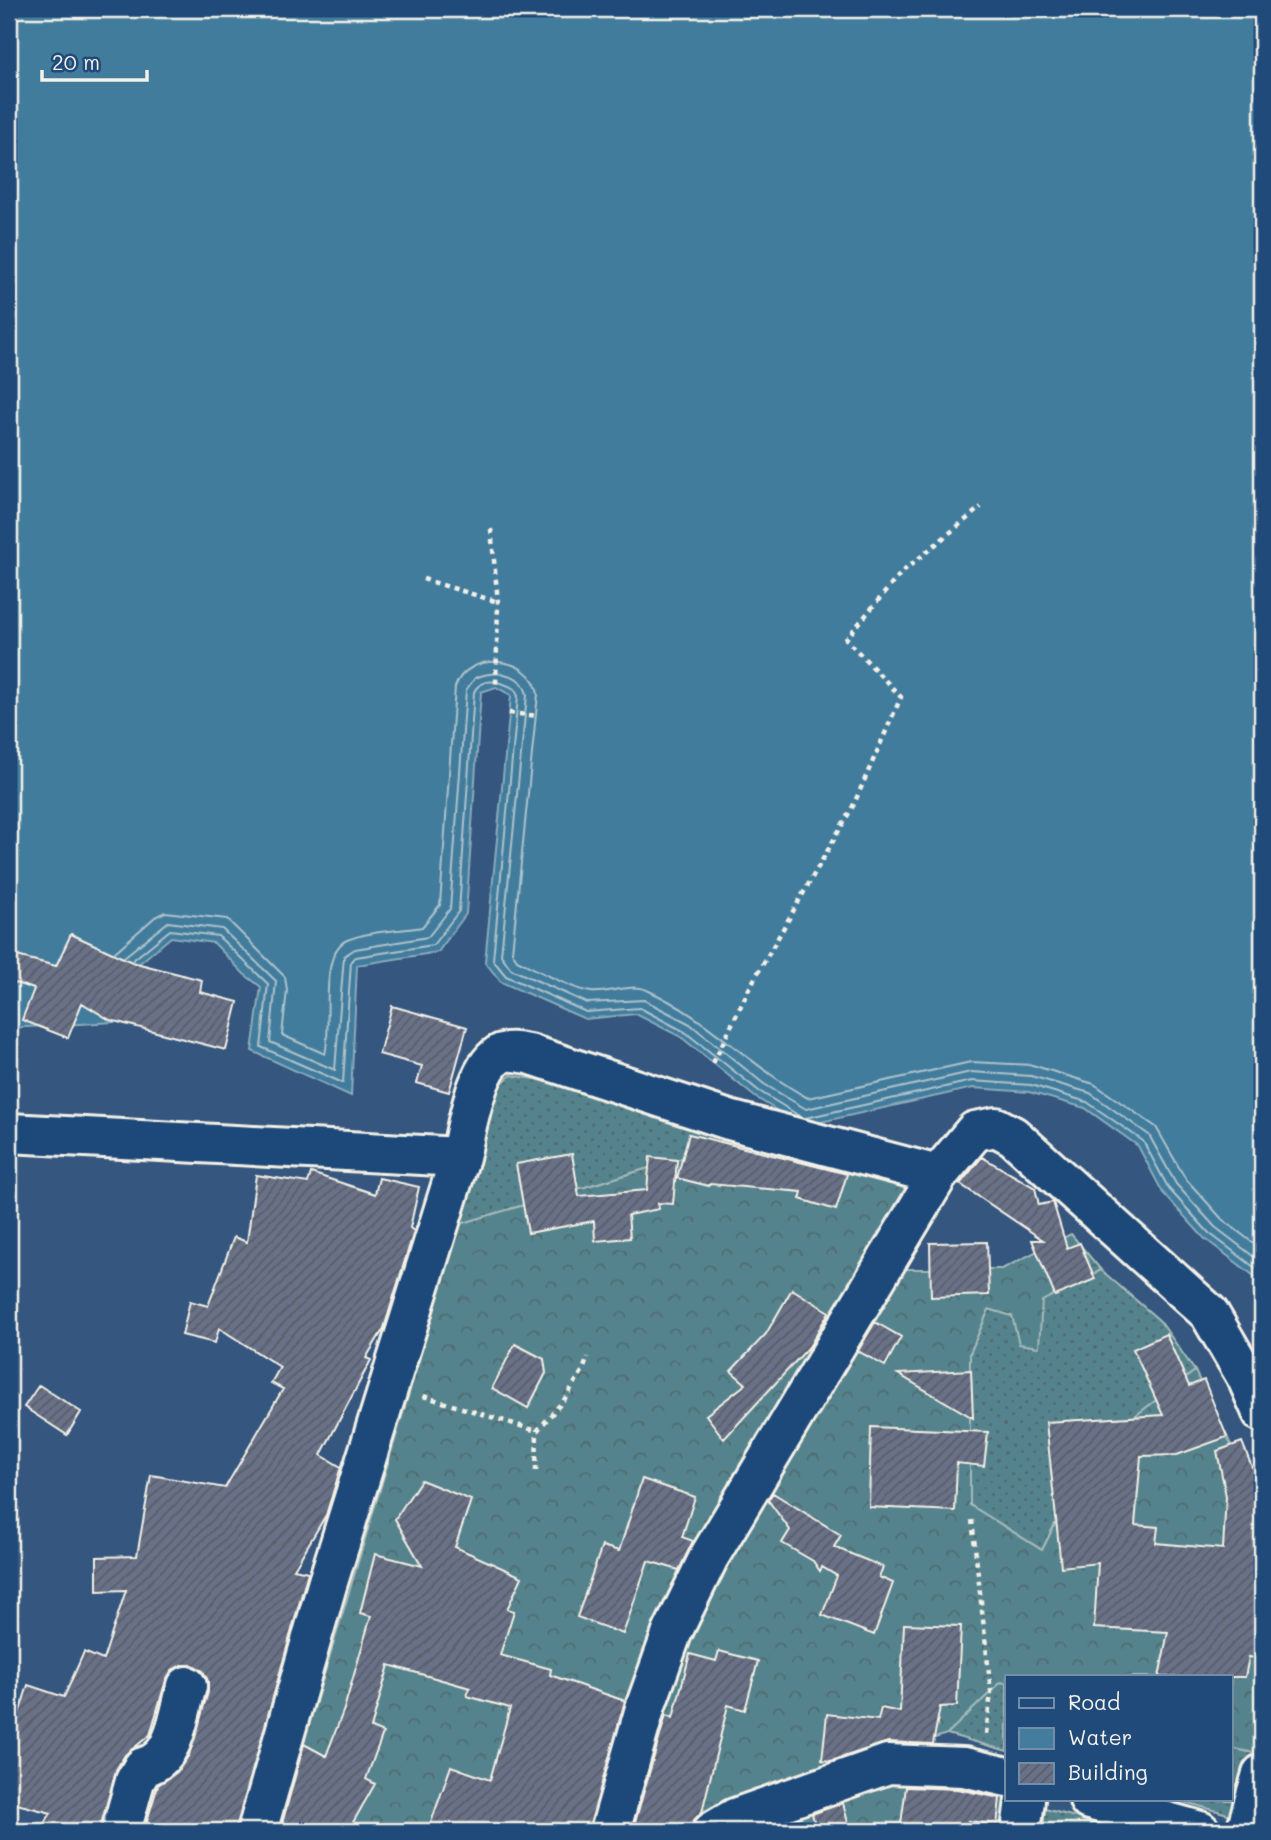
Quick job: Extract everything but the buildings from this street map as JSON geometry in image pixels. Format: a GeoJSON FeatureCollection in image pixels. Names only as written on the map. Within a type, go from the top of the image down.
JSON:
{"type":"FeatureCollection","features":[{"type":"Feature","properties":{"kind":"street"},"geometry":{"type":"LineString","coordinates":[[257,1831],[327,1585],[460,1157],[481,1078],[493,1059],[505,1052],[529,1054],[729,1120],[938,1175]]}},
{"type":"Feature","properties":{"kind":"street"},"geometry":{"type":"LineString","coordinates":[[610,1831],[646,1705],[672,1633],[709,1557],[938,1175],[975,1131],[996,1127],[1013,1136],[1209,1314],[1247,1378],[1262,1412]]}},
{"type":"Feature","properties":{"kind":"street"},"geometry":{"type":"LineString","coordinates":[[9,1133],[460,1157]]}},
{"type":"Feature","properties":{"kind":"street"},"geometry":{"type":"LineString","coordinates":[[121,1831],[135,1781],[143,1767],[155,1765],[166,1755],[187,1686]]}},
{"type":"Feature","properties":{"kind":"street"},"geometry":{"type":"LineString","coordinates":[[713,1831],[735,1818],[888,1764],[964,1767],[1005,1777]]}},
{"type":"Feature","properties":{"kind":"street"},"geometry":{"type":"LineString","coordinates":[[1246,1831],[1262,1774]]}},
{"type":"Feature","properties":{"kind":"street"},"geometry":{"type":"LineString","coordinates":[[1021,1831],[1025,1801]]}},
{"type":"Feature","properties":{"kind":"street"},"geometry":{"type":"LineString","coordinates":[[1093,1801],[1200,1831]]}},
{"type":"Feature","properties":{"kind":"path"},"geometry":{"type":"LineString","coordinates":[[713,1063],[751,985],[853,806],[901,697],[846,639],[901,573],[981,506]]}},
{"type":"Feature","properties":{"kind":"path"},"geometry":{"type":"LineString","coordinates":[[491,529],[498,602],[496,687]]}},
{"type":"Feature","properties":{"kind":"path"},"geometry":{"type":"LineString","coordinates":[[423,579],[498,602]]}},
{"type":"Feature","properties":{"kind":"path"},"geometry":{"type":"LineString","coordinates":[[509,713],[538,716]]}},
{"type":"Feature","properties":{"kind":"path"},"geometry":{"type":"LineString","coordinates":[[536,1471],[537,1431],[564,1400],[588,1357]]}},
{"type":"Feature","properties":{"kind":"path"},"geometry":{"type":"LineString","coordinates":[[389,1386],[537,1431]]}},
{"type":"Feature","properties":{"kind":"path"},"geometry":{"type":"LineString","coordinates":[[964,1767],[988,1730],[991,1692],[972,1520]]}},
{"type":"Feature","properties":{"kind":"green space"},"geometry":{"type":"Polygon","coordinates":[[[511,1075],[548,1081],[737,1142],[460,1224],[495,1089],[511,1075]]]}},
{"type":"Feature","properties":{"kind":"green space"},"geometry":{"type":"Polygon","coordinates":[[[737,1142],[917,1188],[756,1442],[602,1831],[277,1831],[460,1224],[737,1142]]]}},
{"type":"Feature","properties":{"kind":"green space"},"geometry":{"type":"Polygon","coordinates":[[[1071,1234],[1101,1270],[1042,1301],[1039,1347],[1019,1344],[1012,1316],[989,1309],[970,1353],[970,1505],[1042,1550],[1094,1447],[1195,1371],[1262,1508],[1262,1641],[1254,1753],[1232,1748],[1232,1675],[1005,1675],[1005,1683],[1001,1682],[947,1734],[712,1815],[638,1766],[666,1689],[738,1527],[904,1269],[1002,1269],[1071,1234]]]}},
{"type":"Feature","properties":{"kind":"green space"},"geometry":{"type":"Polygon","coordinates":[[[1101,1270],[1160,1321],[1195,1371],[1094,1447],[1042,1550],[970,1505],[970,1353],[989,1309],[1012,1316],[1101,1270]]]}},
{"type":"Feature","properties":{"kind":"green space"},"geometry":{"type":"Polygon","coordinates":[[[1001,1682],[1005,1683],[1005,1750],[947,1734],[1001,1682]]]}},
{"type":"Feature","properties":{"kind":"green space"},"geometry":{"type":"Polygon","coordinates":[[[1232,1748],[1254,1753],[1232,1815],[1181,1801],[1232,1801],[1232,1748]]]}},
{"type":"Feature","properties":{"kind":"green space"},"geometry":{"type":"Polygon","coordinates":[[[905,1777],[1005,1798],[1005,1801],[1009,1801],[1002,1831],[745,1831],[905,1777]]]}},
{"type":"Feature","properties":{"kind":"green space"},"geometry":{"type":"Polygon","coordinates":[[[1045,1809],[1129,1831],[1040,1831],[1045,1809]]]}},
{"type":"Feature","properties":{"kind":"water"},"geometry":{"type":"Polygon","coordinates":[[[9,9],[1262,9],[1262,1282],[1204,1238],[1163,1193],[1138,1146],[1085,1108],[1029,1092],[973,1088],[803,1126],[755,1097],[681,1037],[636,1014],[585,1019],[501,982],[485,962],[511,695],[496,687],[481,692],[466,914],[438,952],[357,965],[351,1096],[252,1051],[261,987],[244,974],[214,943],[171,937],[136,966],[115,1022],[9,1028],[9,9]]]}}]}
